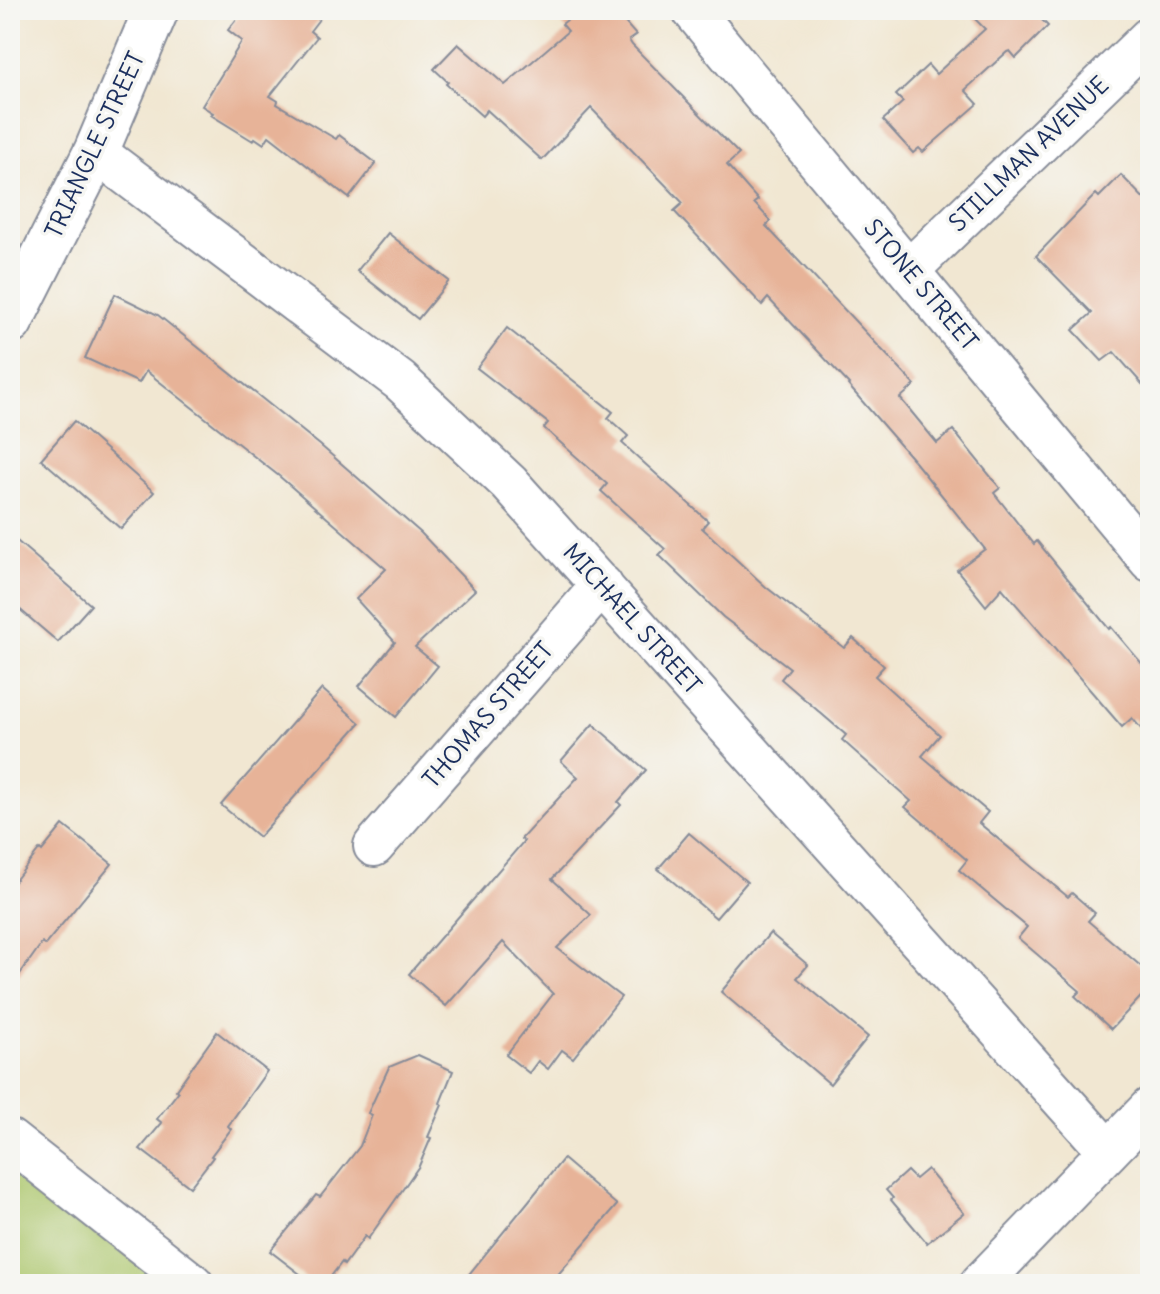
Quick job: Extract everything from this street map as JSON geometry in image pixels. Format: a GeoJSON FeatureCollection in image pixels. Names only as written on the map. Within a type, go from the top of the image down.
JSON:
{"type":"FeatureCollection","features":[{"type":"Feature","properties":{"kind":"street","name":"TRIANGLE STREET"},"geometry":{"type":"LineString","coordinates":[[10,322],[96,152],[156,10]]}},
{"type":"Feature","properties":{"kind":"street","name":"STONE STREET"},"geometry":{"type":"LineString","coordinates":[[692,10],[1150,561]]}},
{"type":"Feature","properties":{"kind":"street","name":"STILLMAN AVENUE"},"geometry":{"type":"LineString","coordinates":[[909,270],[1150,37]]}},
{"type":"Feature","properties":{"kind":"street","name":"MICHAEL STREET"},"geometry":{"type":"LineString","coordinates":[[96,152],[400,381],[509,483],[1108,1151]]}},
{"type":"Feature","properties":{"kind":"street","name":"THOMAS STREET"},"geometry":{"type":"LineString","coordinates":[[374,846],[602,585]]}},
{"type":"Feature","properties":{"kind":"street"},"geometry":{"type":"LineString","coordinates":[[980,1284],[1150,1108]]}},
{"type":"Feature","properties":{"kind":"street"},"geometry":{"type":"LineString","coordinates":[[10,1140],[193,1284]]}},
{"type":"Feature","properties":{"kind":"green space"},"geometry":{"type":"Polygon","coordinates":[[[10,1149],[190,1284],[10,1284],[10,1149]]]}},
{"type":"Feature","properties":{"kind":"building"},"geometry":{"type":"Polygon","coordinates":[[[244,10],[326,10],[310,31],[317,37],[270,96],[278,101],[277,104],[336,139],[339,135],[376,163],[349,198],[269,136],[264,144],[255,138],[253,141],[202,106],[242,41],[228,30],[244,10]]]}},
{"type":"Feature","properties":{"kind":"building"},"geometry":{"type":"Polygon","coordinates":[[[579,10],[614,10],[636,35],[629,40],[632,45],[739,154],[727,165],[758,200],[754,203],[771,221],[766,226],[915,385],[900,398],[937,443],[953,430],[1000,488],[994,493],[1034,544],[1037,541],[1109,629],[1111,627],[1150,673],[1150,739],[1132,718],[1122,727],[1002,588],[986,606],[957,570],[985,549],[849,384],[768,298],[762,305],[674,211],[683,203],[591,108],[542,160],[487,110],[482,116],[434,69],[458,44],[505,85],[568,31],[562,24],[579,10]]]}},
{"type":"Feature","properties":{"kind":"building"},"geometry":{"type":"Polygon","coordinates":[[[966,10],[1032,10],[1048,26],[1016,58],[1010,51],[1007,52],[965,90],[978,104],[923,152],[919,148],[913,153],[883,120],[903,102],[896,95],[928,65],[936,74],[985,29],[966,10]]]}},
{"type":"Feature","properties":{"kind":"building"},"geometry":{"type":"Polygon","coordinates":[[[1121,175],[1150,205],[1150,393],[1114,352],[1102,361],[1073,330],[1092,313],[1036,256],[1096,194],[1099,197],[1121,175]]]}},
{"type":"Feature","properties":{"kind":"building"},"geometry":{"type":"Polygon","coordinates":[[[388,233],[449,281],[418,319],[357,271],[388,233]]]}},
{"type":"Feature","properties":{"kind":"building"},"geometry":{"type":"Polygon","coordinates":[[[115,294],[158,315],[320,445],[421,533],[475,590],[415,647],[438,666],[396,717],[359,686],[395,642],[356,599],[386,569],[279,476],[146,371],[139,383],[85,358],[115,294]]]}},
{"type":"Feature","properties":{"kind":"building"},"geometry":{"type":"Polygon","coordinates":[[[507,328],[613,412],[608,418],[628,436],[622,443],[708,521],[702,528],[766,587],[844,648],[853,638],[884,666],[875,676],[940,735],[922,756],[988,812],[979,823],[1068,897],[1072,893],[1095,913],[1088,921],[1150,974],[1150,987],[1111,1029],[1075,996],[1080,991],[1018,938],[1027,927],[959,870],[967,860],[905,807],[911,801],[842,740],[846,735],[781,679],[790,668],[723,617],[659,555],[665,549],[601,491],[607,484],[544,428],[548,423],[477,368],[507,328]]]}},
{"type":"Feature","properties":{"kind":"building"},"geometry":{"type":"Polygon","coordinates":[[[74,421],[154,492],[121,529],[41,459],[74,421]]]}},
{"type":"Feature","properties":{"kind":"building"},"geometry":{"type":"Polygon","coordinates":[[[10,535],[91,605],[58,642],[10,601],[10,535]]]}},
{"type":"Feature","properties":{"kind":"building"},"geometry":{"type":"Polygon","coordinates":[[[322,689],[360,723],[259,837],[221,805],[322,689]]]}},
{"type":"Feature","properties":{"kind":"building"},"geometry":{"type":"Polygon","coordinates":[[[593,724],[646,770],[618,802],[621,805],[552,879],[591,915],[557,948],[621,997],[573,1058],[562,1050],[548,1069],[538,1061],[529,1073],[506,1055],[553,994],[503,942],[446,1006],[409,974],[524,841],[521,839],[578,777],[561,761],[593,724]]]}},
{"type":"Feature","properties":{"kind":"building"},"geometry":{"type":"Polygon","coordinates":[[[63,825],[112,864],[45,945],[42,943],[10,988],[10,887],[63,825]]]}},
{"type":"Feature","properties":{"kind":"building"},"geometry":{"type":"Polygon","coordinates":[[[689,833],[747,882],[716,918],[658,869],[689,833]]]}},
{"type":"Feature","properties":{"kind":"building"},"geometry":{"type":"Polygon","coordinates":[[[770,933],[808,965],[797,978],[868,1037],[830,1084],[721,992],[770,933]]]}},
{"type":"Feature","properties":{"kind":"building"},"geometry":{"type":"Polygon","coordinates":[[[217,1032],[267,1071],[228,1126],[231,1129],[213,1157],[190,1187],[140,1149],[162,1123],[157,1119],[217,1032]]]}},
{"type":"Feature","properties":{"kind":"building"},"geometry":{"type":"Polygon","coordinates":[[[418,1055],[453,1071],[419,1166],[368,1239],[365,1236],[344,1265],[342,1262],[325,1284],[313,1284],[270,1251],[316,1195],[320,1197],[360,1146],[372,1115],[368,1113],[389,1067],[418,1055]]]}},
{"type":"Feature","properties":{"kind":"building"},"geometry":{"type":"Polygon","coordinates":[[[563,1159],[617,1205],[550,1284],[461,1284],[563,1159]]]}},
{"type":"Feature","properties":{"kind":"building"},"geometry":{"type":"Polygon","coordinates":[[[927,1169],[964,1213],[927,1243],[886,1190],[907,1171],[915,1179],[927,1169]]]}}]}
